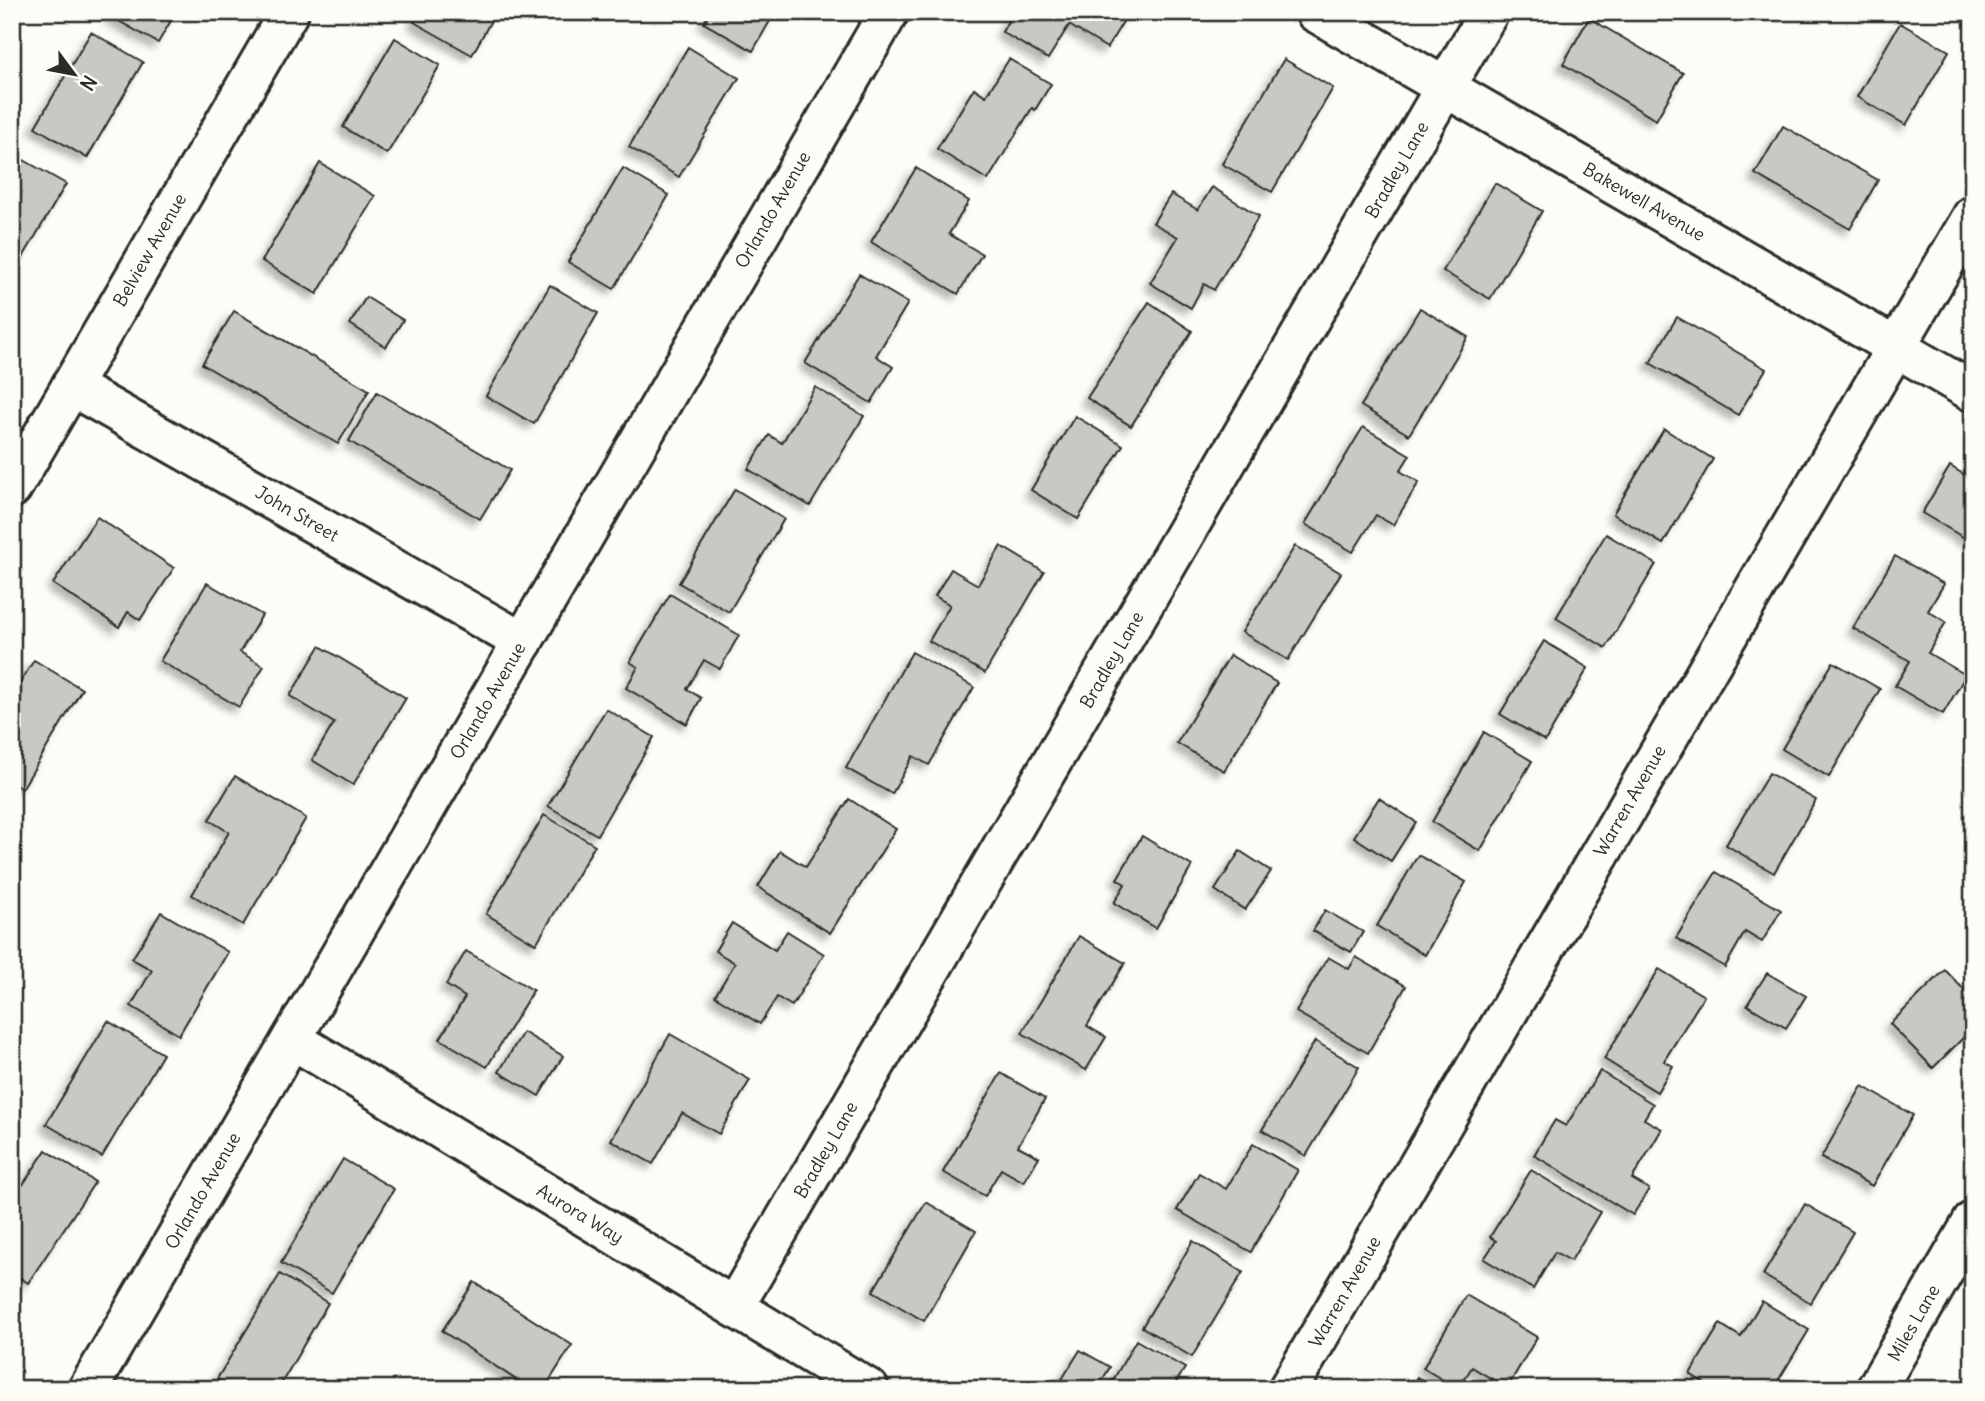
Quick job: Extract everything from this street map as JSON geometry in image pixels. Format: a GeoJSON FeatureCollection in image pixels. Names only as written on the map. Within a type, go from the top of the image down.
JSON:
{"type":"FeatureCollection","features":[{"type":"Feature","properties":{"kind":"street","name":"Belview Avenue"},"geometry":{"type":"LineString","coordinates":[[12,488],[289,12]]}},
{"type":"Feature","properties":{"kind":"street","name":"Orlando Avenue"},"geometry":{"type":"LineString","coordinates":[[88,1389],[888,12]]}},
{"type":"Feature","properties":{"kind":"street","name":"Bakewell Avenue"},"geometry":{"type":"LineString","coordinates":[[1315,12],[1973,392]]}},
{"type":"Feature","properties":{"kind":"street","name":"Bradley Lane"},"geometry":{"type":"LineString","coordinates":[[734,1307],[1489,12]]}},
{"type":"Feature","properties":{"kind":"street","name":"Warren Avenue"},"geometry":{"type":"LineString","coordinates":[[1288,1389],[1973,215]]}},
{"type":"Feature","properties":{"kind":"street","name":"John Street"},"geometry":{"type":"LineString","coordinates":[[71,386],[523,642]]}},
{"type":"Feature","properties":{"kind":"street","name":"Aurora Way"},"geometry":{"type":"LineString","coordinates":[[292,1039],[869,1389]]}},
{"type":"Feature","properties":{"kind":"street","name":"Miles Lane"},"geometry":{"type":"LineString","coordinates":[[1876,1389],[1973,1221]]}},
{"type":"Feature","properties":{"kind":"building"},"geometry":{"type":"Polygon","coordinates":[[[112,12],[176,12],[158,43],[110,16],[112,12]]]}},
{"type":"Feature","properties":{"kind":"building"},"geometry":{"type":"Polygon","coordinates":[[[420,12],[483,12],[492,19],[472,55],[414,22],[420,12]]]}},
{"type":"Feature","properties":{"kind":"building"},"geometry":{"type":"Polygon","coordinates":[[[710,12],[775,12],[753,51],[704,23],[710,12]]]}},
{"type":"Feature","properties":{"kind":"building"},"geometry":{"type":"Polygon","coordinates":[[[1013,12],[1129,12],[1107,48],[1069,25],[1048,59],[1002,32],[1013,12]]]}},
{"type":"Feature","properties":{"kind":"building"},"geometry":{"type":"Polygon","coordinates":[[[1589,18],[1683,73],[1656,120],[1563,64],[1589,18]]]}},
{"type":"Feature","properties":{"kind":"building"},"geometry":{"type":"Polygon","coordinates":[[[1900,23],[1949,51],[1906,125],[1857,97],[1900,23]]]}},
{"type":"Feature","properties":{"kind":"building"},"geometry":{"type":"Polygon","coordinates":[[[91,32],[143,62],[87,158],[35,127],[91,32]]]}},
{"type":"Feature","properties":{"kind":"building"},"geometry":{"type":"Polygon","coordinates":[[[395,38],[440,65],[387,154],[343,127],[395,38]]]}},
{"type":"Feature","properties":{"kind":"building"},"geometry":{"type":"Polygon","coordinates":[[[688,47],[739,78],[679,177],[629,147],[688,47]]]}},
{"type":"Feature","properties":{"kind":"building"},"geometry":{"type":"Polygon","coordinates":[[[1009,59],[1051,84],[1035,110],[1032,108],[988,180],[937,149],[974,88],[986,96],[1009,59]]]}},
{"type":"Feature","properties":{"kind":"building"},"geometry":{"type":"Polygon","coordinates":[[[1284,59],[1333,88],[1272,192],[1222,164],[1284,59]]]}},
{"type":"Feature","properties":{"kind":"building"},"geometry":{"type":"Polygon","coordinates":[[[1783,126],[1878,180],[1850,229],[1755,174],[1783,126]]]}},
{"type":"Feature","properties":{"kind":"building"},"geometry":{"type":"Polygon","coordinates":[[[15,155],[66,184],[12,276],[12,159],[15,155]]]}},
{"type":"Feature","properties":{"kind":"building"},"geometry":{"type":"Polygon","coordinates":[[[320,163],[375,196],[317,294],[262,261],[320,163]]]}},
{"type":"Feature","properties":{"kind":"building"},"geometry":{"type":"Polygon","coordinates":[[[623,168],[669,195],[614,289],[568,262],[623,168]]]}},
{"type":"Feature","properties":{"kind":"building"},"geometry":{"type":"Polygon","coordinates":[[[916,168],[969,201],[949,234],[982,254],[958,294],[871,242],[916,168]]]}},
{"type":"Feature","properties":{"kind":"building"},"geometry":{"type":"Polygon","coordinates":[[[1495,183],[1542,211],[1490,299],[1443,271],[1495,183]]]}},
{"type":"Feature","properties":{"kind":"building"},"geometry":{"type":"Polygon","coordinates":[[[1212,187],[1259,216],[1214,290],[1204,284],[1191,308],[1150,283],[1178,237],[1153,223],[1171,194],[1198,210],[1212,187]]]}},
{"type":"Feature","properties":{"kind":"building"},"geometry":{"type":"Polygon","coordinates":[[[859,274],[908,303],[876,356],[893,367],[871,403],[805,363],[859,274]]]}},
{"type":"Feature","properties":{"kind":"building"},"geometry":{"type":"Polygon","coordinates":[[[550,285],[598,313],[534,424],[486,396],[550,285]]]}},
{"type":"Feature","properties":{"kind":"building"},"geometry":{"type":"Polygon","coordinates":[[[366,297],[403,320],[386,347],[350,324],[366,297]]]}},
{"type":"Feature","properties":{"kind":"building"},"geometry":{"type":"Polygon","coordinates":[[[1149,302],[1192,331],[1131,426],[1087,398],[1149,302]]]}},
{"type":"Feature","properties":{"kind":"building"},"geometry":{"type":"Polygon","coordinates":[[[1420,308],[1468,337],[1409,435],[1361,406],[1420,308]]]}},
{"type":"Feature","properties":{"kind":"building"},"geometry":{"type":"Polygon","coordinates":[[[234,311],[369,390],[338,444],[202,364],[234,311]]]}},
{"type":"Feature","properties":{"kind":"building"},"geometry":{"type":"Polygon","coordinates":[[[1677,317],[1766,369],[1738,415],[1650,363],[1677,317]]]}},
{"type":"Feature","properties":{"kind":"building"},"geometry":{"type":"Polygon","coordinates":[[[815,387],[864,416],[810,506],[748,469],[769,435],[782,443],[815,387]]]}},
{"type":"Feature","properties":{"kind":"building"},"geometry":{"type":"Polygon","coordinates":[[[377,392],[510,470],[480,519],[349,441],[377,392]]]}},
{"type":"Feature","properties":{"kind":"building"},"geometry":{"type":"Polygon","coordinates":[[[1075,416],[1123,445],[1078,519],[1031,490],[1075,416]]]}},
{"type":"Feature","properties":{"kind":"building"},"geometry":{"type":"Polygon","coordinates":[[[1363,427],[1410,455],[1400,471],[1419,482],[1393,525],[1376,515],[1353,552],[1305,524],[1363,427]]]}},
{"type":"Feature","properties":{"kind":"building"},"geometry":{"type":"Polygon","coordinates":[[[1664,429],[1713,459],[1663,544],[1613,514],[1664,429]]]}},
{"type":"Feature","properties":{"kind":"building"},"geometry":{"type":"Polygon","coordinates":[[[1950,466],[1973,480],[1973,543],[1922,513],[1950,466]]]}},
{"type":"Feature","properties":{"kind":"building"},"geometry":{"type":"Polygon","coordinates":[[[735,489],[784,519],[729,612],[679,583],[735,489]]]}},
{"type":"Feature","properties":{"kind":"building"},"geometry":{"type":"Polygon","coordinates":[[[97,517],[174,568],[140,620],[128,612],[119,627],[53,584],[97,517]]]}},
{"type":"Feature","properties":{"kind":"building"},"geometry":{"type":"Polygon","coordinates":[[[1606,534],[1656,564],[1606,648],[1556,618],[1606,534]]]}},
{"type":"Feature","properties":{"kind":"building"},"geometry":{"type":"Polygon","coordinates":[[[1001,546],[1044,572],[985,673],[929,641],[950,605],[935,596],[951,569],[978,585],[1001,546]]]}},
{"type":"Feature","properties":{"kind":"building"},"geometry":{"type":"Polygon","coordinates":[[[1295,546],[1341,573],[1288,660],[1242,632],[1295,546]]]}},
{"type":"Feature","properties":{"kind":"building"},"geometry":{"type":"Polygon","coordinates":[[[1895,556],[1944,584],[1928,611],[1946,622],[1928,653],[1966,675],[1943,714],[1895,686],[1910,661],[1853,628],[1895,556]]]}},
{"type":"Feature","properties":{"kind":"building"},"geometry":{"type":"Polygon","coordinates":[[[207,583],[262,615],[240,652],[264,666],[239,707],[160,661],[207,583]]]}},
{"type":"Feature","properties":{"kind":"building"},"geometry":{"type":"Polygon","coordinates":[[[670,594],[739,635],[720,669],[704,660],[687,689],[701,698],[687,724],[626,688],[638,667],[630,662],[670,594]]]}},
{"type":"Feature","properties":{"kind":"building"},"geometry":{"type":"Polygon","coordinates":[[[1544,641],[1588,668],[1545,741],[1500,714],[1544,641]]]}},
{"type":"Feature","properties":{"kind":"building"},"geometry":{"type":"Polygon","coordinates":[[[320,646],[406,698],[353,785],[312,760],[334,723],[290,696],[320,646]]]}},
{"type":"Feature","properties":{"kind":"building"},"geometry":{"type":"Polygon","coordinates":[[[912,652],[974,687],[929,765],[913,756],[892,794],[846,768],[912,652]]]}},
{"type":"Feature","properties":{"kind":"building"},"geometry":{"type":"Polygon","coordinates":[[[1230,655],[1277,683],[1224,771],[1177,743],[1230,655]]]}},
{"type":"Feature","properties":{"kind":"building"},"geometry":{"type":"Polygon","coordinates":[[[34,660],[82,689],[22,789],[12,783],[12,696],[34,660]]]}},
{"type":"Feature","properties":{"kind":"building"},"geometry":{"type":"Polygon","coordinates":[[[1833,662],[1880,689],[1829,777],[1782,749],[1833,662]]]}},
{"type":"Feature","properties":{"kind":"building"},"geometry":{"type":"Polygon","coordinates":[[[606,709],[654,737],[597,835],[548,806],[606,709]]]}},
{"type":"Feature","properties":{"kind":"building"},"geometry":{"type":"Polygon","coordinates":[[[1484,732],[1532,761],[1480,851],[1432,822],[1484,732]]]}},
{"type":"Feature","properties":{"kind":"building"},"geometry":{"type":"Polygon","coordinates":[[[1769,773],[1816,800],[1774,873],[1726,845],[1769,773]]]}},
{"type":"Feature","properties":{"kind":"building"},"geometry":{"type":"Polygon","coordinates":[[[235,776],[306,818],[243,925],[192,895],[229,832],[209,820],[235,776]]]}},
{"type":"Feature","properties":{"kind":"building"},"geometry":{"type":"Polygon","coordinates":[[[1379,798],[1416,822],[1391,861],[1354,837],[1379,798]]]}},
{"type":"Feature","properties":{"kind":"building"},"geometry":{"type":"Polygon","coordinates":[[[849,799],[896,829],[830,933],[758,887],[780,851],[806,867],[849,799]]]}},
{"type":"Feature","properties":{"kind":"building"},"geometry":{"type":"Polygon","coordinates":[[[544,815],[595,845],[536,944],[486,914],[544,815]]]}},
{"type":"Feature","properties":{"kind":"building"},"geometry":{"type":"Polygon","coordinates":[[[1142,836],[1192,866],[1156,928],[1114,903],[1125,884],[1117,879],[1142,836]]]}},
{"type":"Feature","properties":{"kind":"building"},"geometry":{"type":"Polygon","coordinates":[[[1240,851],[1271,871],[1245,910],[1215,890],[1240,851]]]}},
{"type":"Feature","properties":{"kind":"building"},"geometry":{"type":"Polygon","coordinates":[[[1418,855],[1466,882],[1425,955],[1377,926],[1418,855]]]}},
{"type":"Feature","properties":{"kind":"building"},"geometry":{"type":"Polygon","coordinates":[[[1716,872],[1781,910],[1762,942],[1745,932],[1725,967],[1676,938],[1716,872]]]}},
{"type":"Feature","properties":{"kind":"building"},"geometry":{"type":"Polygon","coordinates":[[[1325,910],[1363,932],[1351,952],[1313,931],[1325,910]]]}},
{"type":"Feature","properties":{"kind":"building"},"geometry":{"type":"Polygon","coordinates":[[[161,912],[228,952],[179,1035],[131,1006],[152,970],[132,959],[161,912]]]}},
{"type":"Feature","properties":{"kind":"building"},"geometry":{"type":"Polygon","coordinates":[[[732,923],[775,950],[787,931],[824,954],[792,1006],[777,997],[760,1024],[715,996],[735,963],[715,951],[732,923]]]}},
{"type":"Feature","properties":{"kind":"building"},"geometry":{"type":"Polygon","coordinates":[[[1079,936],[1125,963],[1087,1026],[1106,1037],[1086,1070],[1022,1033],[1079,936]]]}},
{"type":"Feature","properties":{"kind":"building"},"geometry":{"type":"Polygon","coordinates":[[[466,951],[533,990],[487,1067],[440,1039],[465,997],[446,985],[466,951]]]}},
{"type":"Feature","properties":{"kind":"building"},"geometry":{"type":"Polygon","coordinates":[[[1328,957],[1349,969],[1356,957],[1406,986],[1368,1053],[1296,1012],[1328,957]]]}},
{"type":"Feature","properties":{"kind":"building"},"geometry":{"type":"Polygon","coordinates":[[[1659,969],[1704,996],[1664,1061],[1673,1066],[1657,1092],[1604,1059],[1659,969]]]}},
{"type":"Feature","properties":{"kind":"building"},"geometry":{"type":"Polygon","coordinates":[[[1945,970],[1973,999],[1973,1028],[1933,1068],[1890,1024],[1945,970]]]}},
{"type":"Feature","properties":{"kind":"building"},"geometry":{"type":"Polygon","coordinates":[[[1767,973],[1806,996],[1786,1028],[1747,1005],[1767,973]]]}},
{"type":"Feature","properties":{"kind":"building"},"geometry":{"type":"Polygon","coordinates":[[[108,1021],[163,1054],[102,1157],[46,1124],[108,1021]]]}},
{"type":"Feature","properties":{"kind":"building"},"geometry":{"type":"Polygon","coordinates":[[[523,1032],[563,1056],[539,1096],[499,1072],[523,1032]]]}},
{"type":"Feature","properties":{"kind":"building"},"geometry":{"type":"Polygon","coordinates":[[[670,1034],[750,1080],[719,1134],[682,1113],[653,1164],[611,1140],[670,1034]]]}},
{"type":"Feature","properties":{"kind":"building"},"geometry":{"type":"Polygon","coordinates":[[[1315,1041],[1359,1067],[1306,1156],[1262,1130],[1315,1041]]]}},
{"type":"Feature","properties":{"kind":"building"},"geometry":{"type":"Polygon","coordinates":[[[1600,1071],[1653,1104],[1644,1119],[1662,1129],[1632,1179],[1649,1189],[1633,1215],[1534,1155],[1555,1120],[1566,1126],[1600,1071]]]}},
{"type":"Feature","properties":{"kind":"building"},"geometry":{"type":"Polygon","coordinates":[[[1001,1073],[1045,1099],[1018,1146],[1039,1157],[1024,1182],[1001,1169],[985,1196],[943,1172],[1001,1073]]]}},
{"type":"Feature","properties":{"kind":"building"},"geometry":{"type":"Polygon","coordinates":[[[1862,1086],[1913,1115],[1872,1186],[1821,1158],[1862,1086]]]}},
{"type":"Feature","properties":{"kind":"building"},"geometry":{"type":"Polygon","coordinates":[[[1253,1144],[1298,1170],[1251,1252],[1177,1210],[1199,1173],[1226,1189],[1253,1144]]]}},
{"type":"Feature","properties":{"kind":"building"},"geometry":{"type":"Polygon","coordinates":[[[46,1150],[95,1182],[28,1283],[12,1272],[12,1201],[46,1150]]]}},
{"type":"Feature","properties":{"kind":"building"},"geometry":{"type":"Polygon","coordinates":[[[343,1159],[394,1189],[332,1293],[281,1263],[343,1159]]]}},
{"type":"Feature","properties":{"kind":"building"},"geometry":{"type":"Polygon","coordinates":[[[1531,1170],[1600,1212],[1571,1261],[1555,1252],[1533,1289],[1484,1259],[1496,1241],[1490,1237],[1531,1170]]]}},
{"type":"Feature","properties":{"kind":"building"},"geometry":{"type":"Polygon","coordinates":[[[926,1202],[976,1231],[924,1321],[873,1291],[926,1202]]]}},
{"type":"Feature","properties":{"kind":"building"},"geometry":{"type":"Polygon","coordinates":[[[1805,1204],[1853,1232],[1811,1303],[1763,1275],[1805,1204]]]}},
{"type":"Feature","properties":{"kind":"building"},"geometry":{"type":"Polygon","coordinates":[[[1193,1241],[1243,1272],[1192,1357],[1142,1327],[1193,1241]]]}},
{"type":"Feature","properties":{"kind":"building"},"geometry":{"type":"Polygon","coordinates":[[[280,1274],[328,1303],[278,1389],[233,1389],[217,1379],[280,1274]]]}},
{"type":"Feature","properties":{"kind":"building"},"geometry":{"type":"Polygon","coordinates":[[[474,1282],[572,1345],[544,1389],[530,1389],[442,1331],[474,1282]]]}},
{"type":"Feature","properties":{"kind":"building"},"geometry":{"type":"Polygon","coordinates":[[[1466,1295],[1537,1337],[1507,1388],[1472,1367],[1458,1389],[1423,1368],[1466,1295]]]}},
{"type":"Feature","properties":{"kind":"building"},"geometry":{"type":"Polygon","coordinates":[[[1762,1301],[1809,1330],[1773,1389],[1714,1389],[1690,1374],[1720,1324],[1741,1337],[1762,1301]]]}},
{"type":"Feature","properties":{"kind":"building"},"geometry":{"type":"Polygon","coordinates":[[[1136,1340],[1185,1368],[1172,1389],[1108,1389],[1136,1340]]]}},
{"type":"Feature","properties":{"kind":"building"},"geometry":{"type":"Polygon","coordinates":[[[1080,1350],[1110,1367],[1097,1389],[1056,1389],[1080,1350]]]}},
{"type":"Feature","properties":{"kind":"building"},"geometry":{"type":"Polygon","coordinates":[[[1417,1377],[1437,1389],[1410,1389],[1417,1377]]]}}]}
